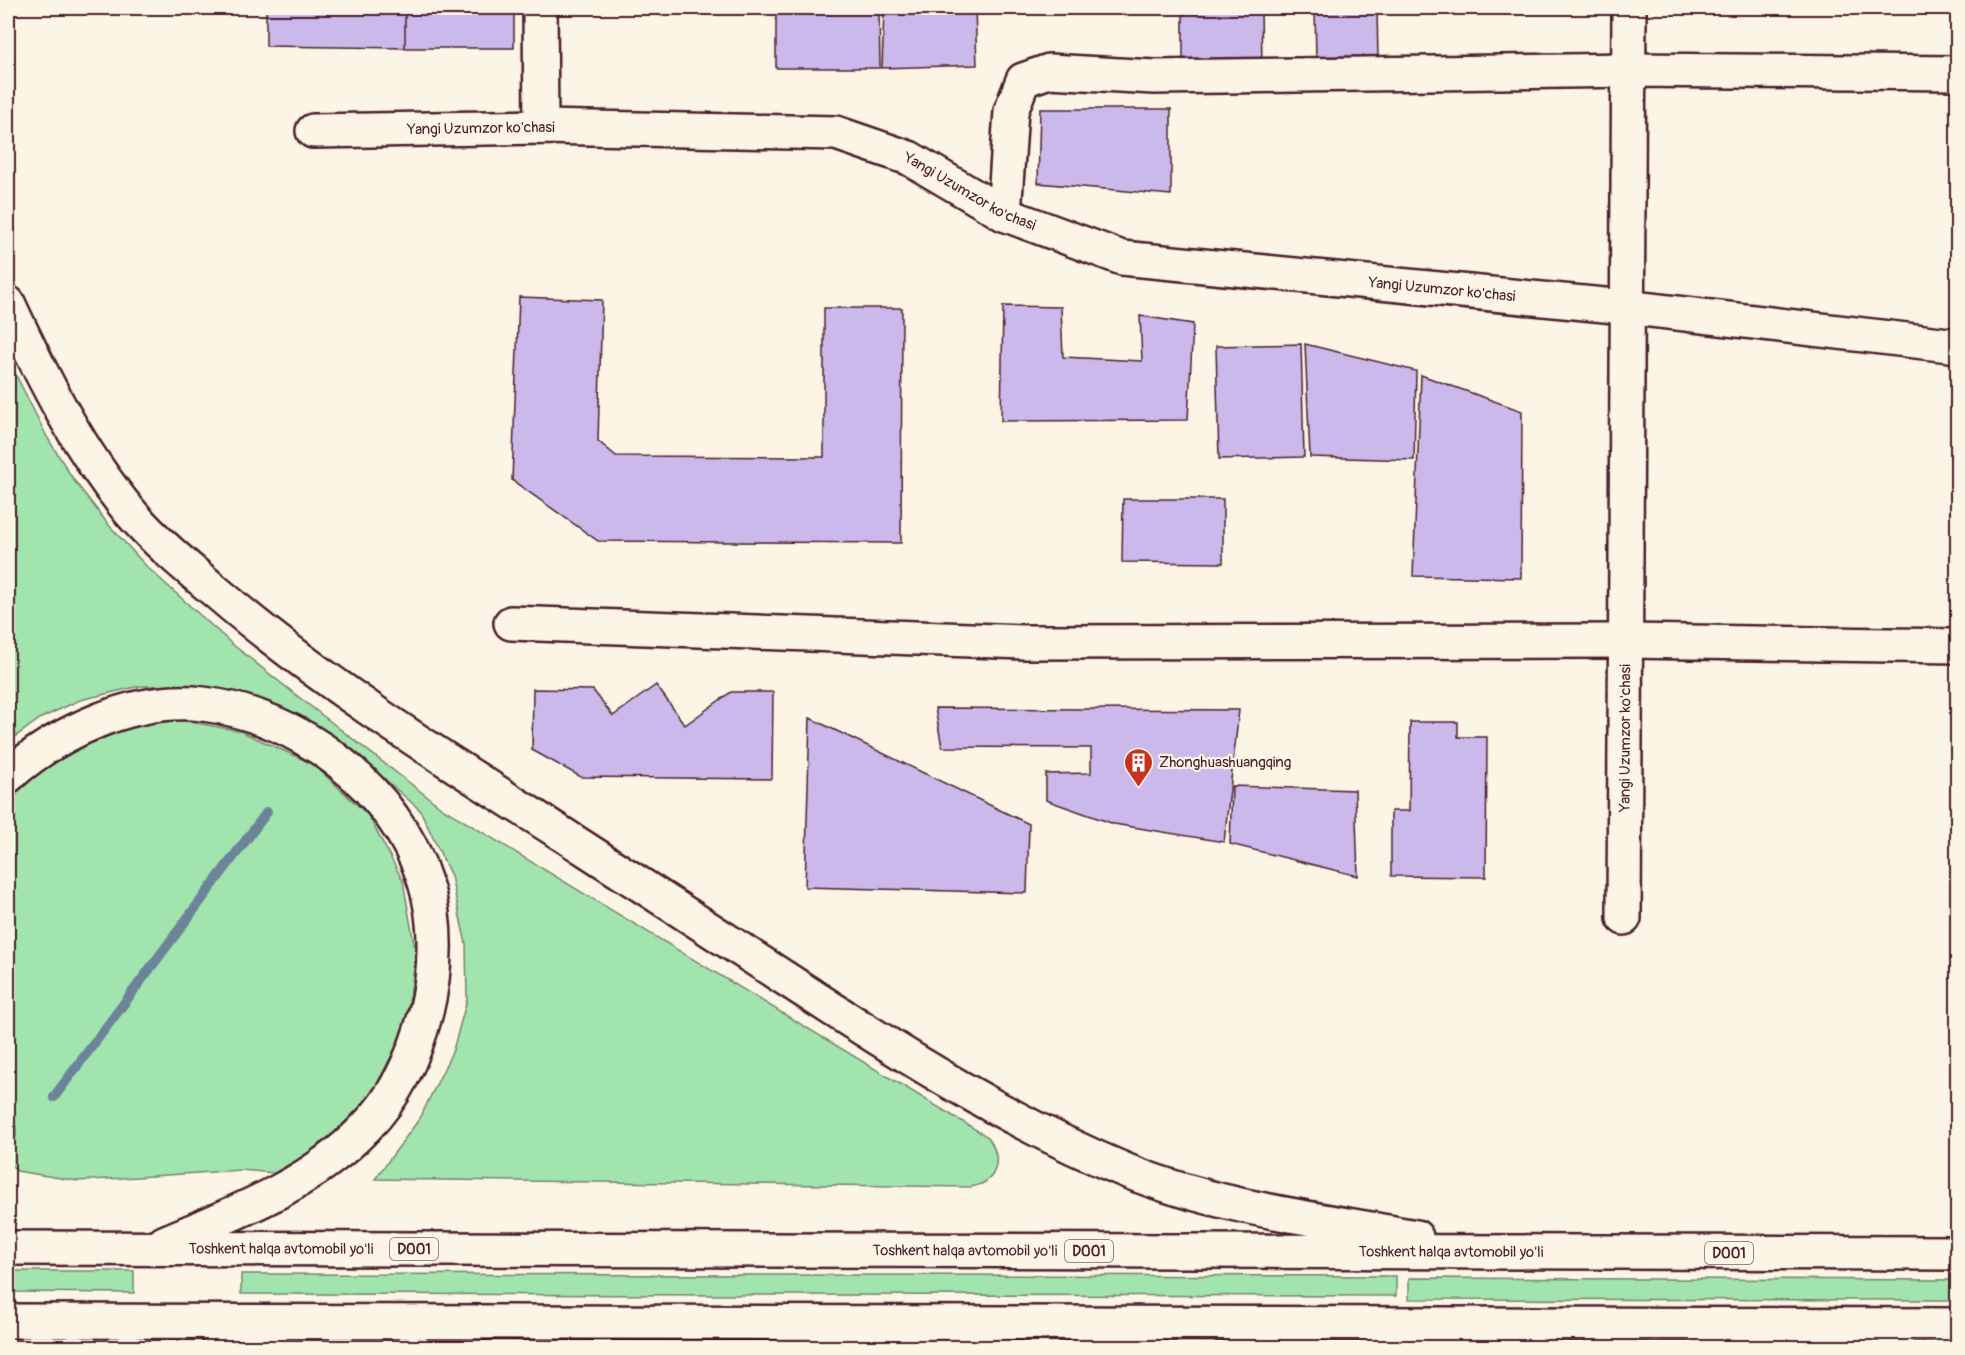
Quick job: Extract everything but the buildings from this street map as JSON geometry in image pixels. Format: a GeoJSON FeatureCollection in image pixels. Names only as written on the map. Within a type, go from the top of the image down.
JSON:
{"type":"FeatureCollection","features":[{"type":"Feature","properties":{"kind":"main road"},"geometry":{"type":"LineString","coordinates":[[540,8],[541,128]]}},
{"type":"Feature","properties":{"kind":"main road","name":"Yangi Uzumzor ko'chasi"},"geometry":{"type":"LineString","coordinates":[[1624,918],[1627,641],[1625,307],[1630,70],[1629,8]]}},
{"type":"Feature","properties":{"kind":"main road"},"geometry":{"type":"LineString","coordinates":[[1004,214],[1011,111],[1023,80],[1049,71],[1154,77],[1630,70],[1958,73]]}},
{"type":"Feature","properties":{"kind":"main road","name":"Yangi Uzumzor ko'chasi"},"geometry":{"type":"LineString","coordinates":[[313,130],[541,128],[836,133],[909,158],[1004,214],[1122,258],[1625,307]]}},
{"type":"Feature","properties":{"kind":"main road"},"geometry":{"type":"LineString","coordinates":[[8,303],[40,372],[90,457],[125,505],[165,547],[247,619],[377,713],[861,1028],[950,1083],[1053,1136],[1127,1170],[1198,1196],[1500,1252]]}},
{"type":"Feature","properties":{"kind":"main road"},"geometry":{"type":"LineString","coordinates":[[1625,307],[1958,346]]}},
{"type":"Feature","properties":{"kind":"main road"},"geometry":{"type":"LineString","coordinates":[[512,623],[1024,642],[1627,641],[1958,646]]}},
{"type":"Feature","properties":{"kind":"main road"},"geometry":{"type":"LineString","coordinates":[[8,776],[49,744],[84,726],[122,713],[161,706],[201,704],[235,710],[297,734],[328,754],[357,779],[388,809],[408,842],[426,883],[433,932],[434,980],[409,1067],[389,1098],[367,1127],[314,1172],[240,1211],[151,1248]]}},
{"type":"Feature","properties":{"kind":"main road","name":"Toshkent halqa avtomobil yo'li"},"geometry":{"type":"LineString","coordinates":[[8,1248],[1958,1254]]}},
{"type":"Feature","properties":{"kind":"main road"},"geometry":{"type":"LineString","coordinates":[[8,1321],[1540,1324],[1896,1336],[1958,1325]]}},
{"type":"Feature","properties":{"kind":"main road"},"geometry":{"type":"LineString","coordinates":[[158,1321],[240,1337],[273,1347]]}},
{"type":"Feature","properties":{"kind":"main road"},"geometry":{"type":"LineString","coordinates":[[1464,1347],[1540,1324]]}},
{"type":"Feature","properties":{"kind":"green space"},"geometry":{"type":"Polygon","coordinates":[[[8,359],[47,437],[73,479],[108,524],[147,567],[232,644],[442,808],[988,1137],[993,1145],[996,1161],[995,1169],[987,1181],[970,1187],[375,1179],[420,1118],[453,1050],[467,1000],[466,944],[451,876],[420,810],[364,761],[305,718],[244,694],[199,686],[140,686],[80,700],[41,718],[8,742],[8,359]]]}},
{"type":"Feature","properties":{"kind":"green space"},"geometry":{"type":"Polygon","coordinates":[[[181,720],[240,731],[313,764],[368,815],[403,881],[416,955],[405,1029],[371,1096],[319,1148],[274,1173],[241,1170],[78,1181],[17,1171],[8,1162],[16,1128],[8,1114],[8,809],[30,771],[82,741],[130,724],[181,720]]]}},
{"type":"Feature","properties":{"kind":"green space"},"geometry":{"type":"Polygon","coordinates":[[[8,1271],[134,1271],[134,1293],[8,1292],[8,1271]]]}},
{"type":"Feature","properties":{"kind":"green space"},"geometry":{"type":"Polygon","coordinates":[[[241,1274],[1396,1276],[1396,1296],[241,1294],[241,1274]]]}},
{"type":"Feature","properties":{"kind":"green space"},"geometry":{"type":"Polygon","coordinates":[[[1409,1278],[1957,1280],[1958,1300],[1409,1299],[1409,1278]]]}},
{"type":"Feature","properties":{"kind":"waterway"},"geometry":{"type":"LineString","coordinates":[[54,1097],[267,812]]}},
{"type":"Feature","properties":{"kind":"place","name":"Zhonghuashuangqing"},"geometry":{"type":"Point","coordinates":[1138,788]}}]}
